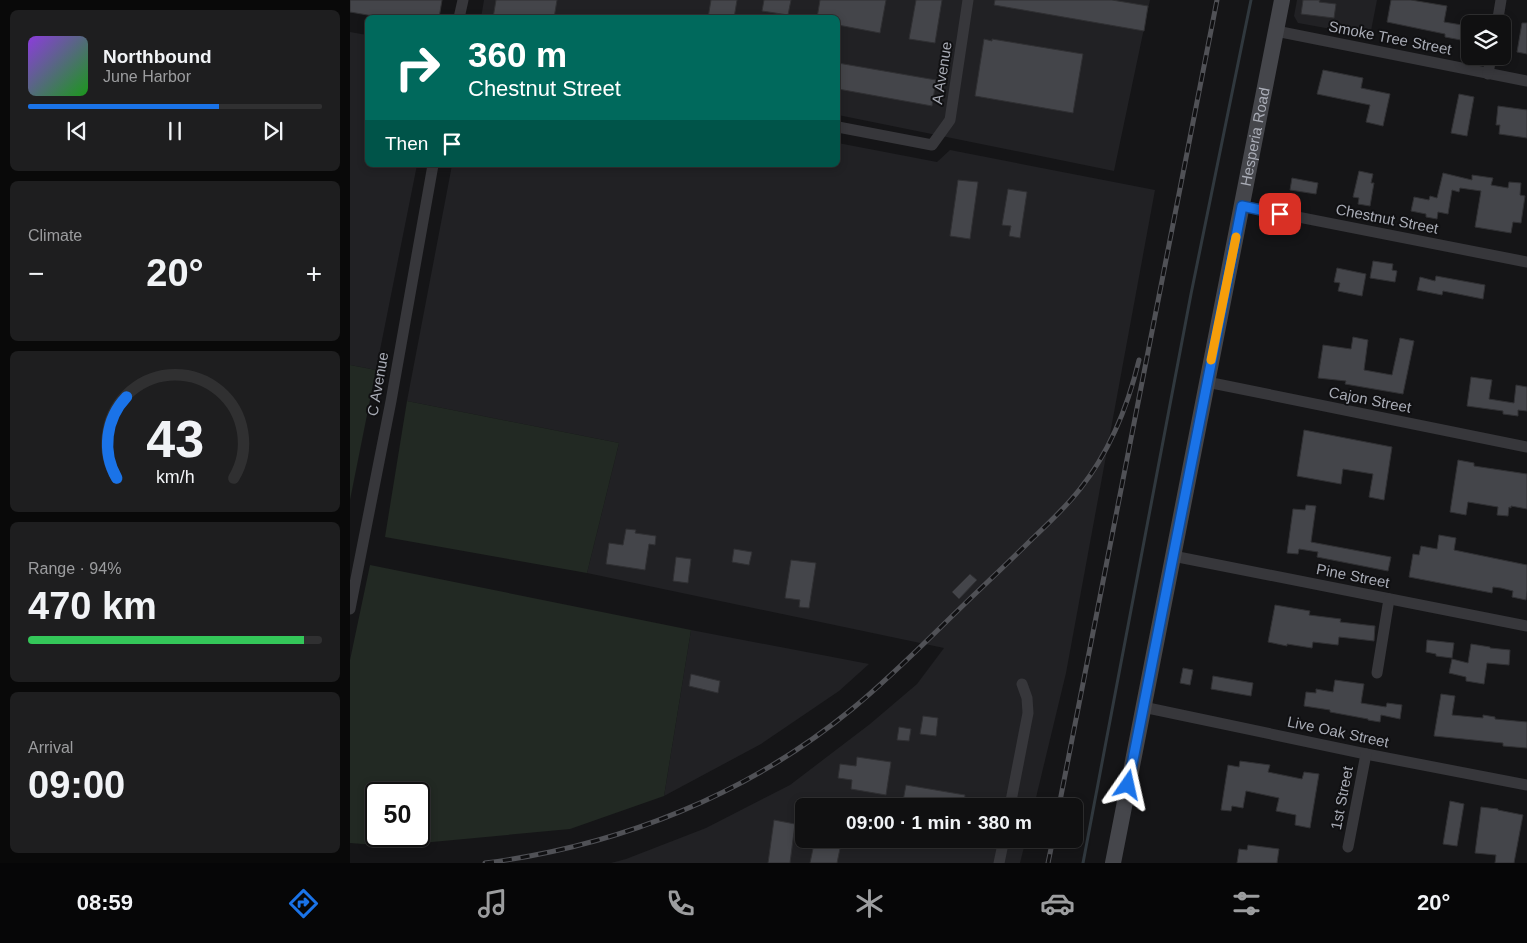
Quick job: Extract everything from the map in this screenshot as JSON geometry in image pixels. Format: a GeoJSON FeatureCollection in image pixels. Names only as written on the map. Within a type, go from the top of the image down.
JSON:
{"type":"FeatureCollection","features":[{"type":"Feature","properties":{"kind":"main road","name":"Hesperia Road"},"geometry":{"type":"LineString","coordinates":[[1113,863],[1282,0]]}},
{"type":"Feature","properties":{"kind":"street"},"geometry":{"type":"LineString","coordinates":[[460,15],[463,0]]}},
{"type":"Feature","properties":{"kind":"street","name":"A Avenue"},"geometry":{"type":"LineString","coordinates":[[840,127],[932,144],[950,120],[968,0]]}},
{"type":"Feature","properties":{"kind":"street"},"geometry":{"type":"LineString","coordinates":[[1498,15],[1501,0]]}},
{"type":"Feature","properties":{"kind":"street","name":"Smoke Tree Street"},"geometry":{"type":"LineString","coordinates":[[1276,31],[1527,81]]}},
{"type":"Feature","properties":{"kind":"street"},"geometry":{"type":"LineString","coordinates":[[1488,74],[1490,65]]}},
{"type":"Feature","properties":{"kind":"street","name":"C Avenue"},"geometry":{"type":"LineString","coordinates":[[350,609],[391,401],[433,167]]}},
{"type":"Feature","properties":{"kind":"street","name":"Chestnut Street"},"geometry":{"type":"LineString","coordinates":[[1242,206],[1527,262]]}},
{"type":"Feature","properties":{"kind":"street","name":"Cajon Street"},"geometry":{"type":"LineString","coordinates":[[1207,382],[1527,447]]}},
{"type":"Feature","properties":{"kind":"street"},"geometry":{"type":"LineString","coordinates":[[350,547],[362,549]]}},
{"type":"Feature","properties":{"kind":"street","name":"Pine Street"},"geometry":{"type":"LineString","coordinates":[[1173,556],[1527,626]]}},
{"type":"Feature","properties":{"kind":"street"},"geometry":{"type":"LineString","coordinates":[[1376,673],[1390,599]]}},
{"type":"Feature","properties":{"kind":"street"},"geometry":{"type":"LineString","coordinates":[[1012,798],[1028,713],[1027,698],[1022,684]]}},
{"type":"Feature","properties":{"kind":"street","name":"Live Oak Street"},"geometry":{"type":"LineString","coordinates":[[1143,707],[1366,754],[1527,785]]}},
{"type":"Feature","properties":{"kind":"street","name":"1st Street"},"geometry":{"type":"LineString","coordinates":[[1348,847],[1366,754]]}},
{"type":"Feature","properties":{"kind":"street"},"geometry":{"type":"LineString","coordinates":[[999,863],[1002,848]]}},
{"type":"Feature","properties":{"kind":"shaded area"},"geometry":{"type":"Polygon","coordinates":[[[484,0],[1150,0],[1114,171],[840,115],[840,15],[482,15],[484,0]]]}},
{"type":"Feature","properties":{"kind":"shaded area"},"geometry":{"type":"Polygon","coordinates":[[[1297,0],[1377,0],[1370,36],[1298,23],[1294,16],[1297,0]]]}},
{"type":"Feature","properties":{"kind":"shaded area"},"geometry":{"type":"Polygon","coordinates":[[[350,32],[365,35],[365,167],[417,167],[376,370],[350,365],[350,32]]]}},
{"type":"Feature","properties":{"kind":"shaded area"},"geometry":{"type":"Polygon","coordinates":[[[840,143],[937,162],[950,150],[1155,190],[1066,673],[1036,798],[795,798],[795,848],[1024,848],[1020,863],[611,863],[706,828],[790,785],[870,724],[917,684],[944,648],[587,573],[619,443],[407,401],[452,167],[840,167],[840,143]]]}},
{"type":"Feature","properties":{"kind":"shaded area"},"geometry":{"type":"Polygon","coordinates":[[[350,365],[376,370],[350,500],[350,365]]]}},
{"type":"Feature","properties":{"kind":"shaded area"},"geometry":{"type":"Polygon","coordinates":[[[407,401],[619,443],[587,573],[385,537],[407,401]]]}},
{"type":"Feature","properties":{"kind":"shaded area"},"geometry":{"type":"Polygon","coordinates":[[[370,565],[691,630],[664,796],[570,829],[430,842],[430,782],[365,782],[365,844],[350,843],[350,660],[370,565]]]}},
{"type":"Feature","properties":{"kind":"shaded area"},"geometry":{"type":"Polygon","coordinates":[[[691,630],[869,664],[839,691],[761,744],[664,796],[691,630]]]}},
{"type":"Feature","properties":{"kind":"building"},"geometry":{"type":"Polygon","coordinates":[[[350,0],[442,0],[440,15],[368,15],[350,12],[350,0]]]}},
{"type":"Feature","properties":{"kind":"building"},"geometry":{"type":"Polygon","coordinates":[[[496,0],[557,0],[554,15],[494,15],[496,0]]]}},
{"type":"Feature","properties":{"kind":"building"},"geometry":{"type":"Polygon","coordinates":[[[711,0],[737,0],[734,15],[708,15],[711,0]]]}},
{"type":"Feature","properties":{"kind":"building"},"geometry":{"type":"Polygon","coordinates":[[[764,0],[791,0],[788,15],[762,11],[764,0]]]}},
{"type":"Feature","properties":{"kind":"building"},"geometry":{"type":"Polygon","coordinates":[[[820,0],[886,0],[880,33],[840,25],[840,15],[818,15],[820,0]]]}},
{"type":"Feature","properties":{"kind":"building"},"geometry":{"type":"Polygon","coordinates":[[[916,0],[942,0],[935,43],[909,39],[916,0]]]}},
{"type":"Feature","properties":{"kind":"building"},"geometry":{"type":"Polygon","coordinates":[[[995,0],[1112,0],[1148,6],[1144,31],[994,5],[995,0]]]}},
{"type":"Feature","properties":{"kind":"building"},"geometry":{"type":"Polygon","coordinates":[[[1303,0],[1320,0],[1319,2],[1336,4],[1334,18],[1301,14],[1303,0]]]}},
{"type":"Feature","properties":{"kind":"building"},"geometry":{"type":"Polygon","coordinates":[[[1391,0],[1411,0],[1447,6],[1444,22],[1461,25],[1461,40],[1445,37],[1445,34],[1387,22],[1391,0]]]}},
{"type":"Feature","properties":{"kind":"building"},"geometry":{"type":"Polygon","coordinates":[[[1522,23],[1527,23],[1527,54],[1517,52],[1522,23]]]}},
{"type":"Feature","properties":{"kind":"building"},"geometry":{"type":"Polygon","coordinates":[[[984,39],[1083,54],[1073,113],[975,96],[984,39]]]}},
{"type":"Feature","properties":{"kind":"building"},"geometry":{"type":"Polygon","coordinates":[[[840,63],[936,80],[932,106],[840,89],[840,63]]]}},
{"type":"Feature","properties":{"kind":"building"},"geometry":{"type":"Polygon","coordinates":[[[1323,70],[1363,78],[1361,88],[1390,94],[1383,126],[1366,122],[1370,105],[1317,94],[1323,70]]]}},
{"type":"Feature","properties":{"kind":"building"},"geometry":{"type":"Polygon","coordinates":[[[1459,94],[1474,97],[1467,136],[1451,133],[1459,94]]]}},
{"type":"Feature","properties":{"kind":"building"},"geometry":{"type":"Polygon","coordinates":[[[1498,106],[1527,110],[1527,138],[1499,134],[1500,125],[1496,125],[1498,106]]]}},
{"type":"Feature","properties":{"kind":"building"},"geometry":{"type":"Polygon","coordinates":[[[1359,171],[1373,174],[1371,183],[1374,183],[1370,206],[1358,204],[1359,198],[1353,197],[1359,171]]]}},
{"type":"Feature","properties":{"kind":"building"},"geometry":{"type":"Polygon","coordinates":[[[1443,173],[1472,180],[1472,175],[1493,178],[1491,185],[1508,188],[1509,182],[1521,183],[1520,195],[1525,196],[1521,223],[1513,222],[1511,233],[1475,227],[1481,191],[1460,188],[1459,192],[1452,190],[1448,214],[1438,212],[1437,219],[1426,217],[1426,214],[1411,211],[1414,197],[1429,200],[1430,196],[1437,198],[1443,173]]]}},
{"type":"Feature","properties":{"kind":"building"},"geometry":{"type":"Polygon","coordinates":[[[1292,178],[1318,183],[1316,194],[1290,190],[1292,178]]]}},
{"type":"Feature","properties":{"kind":"building"},"geometry":{"type":"Polygon","coordinates":[[[958,180],[978,182],[970,239],[950,236],[958,180]]]}},
{"type":"Feature","properties":{"kind":"building"},"geometry":{"type":"Polygon","coordinates":[[[1008,189],[1027,192],[1020,238],[1009,236],[1011,226],[1002,225],[1008,189]]]}},
{"type":"Feature","properties":{"kind":"building"},"geometry":{"type":"Polygon","coordinates":[[[1373,261],[1393,264],[1392,270],[1397,271],[1395,282],[1370,278],[1373,261]]]}},
{"type":"Feature","properties":{"kind":"building"},"geometry":{"type":"Polygon","coordinates":[[[1337,268],[1366,274],[1362,296],[1338,291],[1340,283],[1334,282],[1337,268]]]}},
{"type":"Feature","properties":{"kind":"building"},"geometry":{"type":"Polygon","coordinates":[[[1436,276],[1485,285],[1483,299],[1443,291],[1442,295],[1417,290],[1420,277],[1435,281],[1436,276]]]}},
{"type":"Feature","properties":{"kind":"building"},"geometry":{"type":"Polygon","coordinates":[[[1353,337],[1368,340],[1364,370],[1392,375],[1400,338],[1414,341],[1403,394],[1345,384],[1346,381],[1318,378],[1323,345],[1351,349],[1353,337]]]}},
{"type":"Feature","properties":{"kind":"building"},"geometry":{"type":"Polygon","coordinates":[[[1471,377],[1492,380],[1489,399],[1514,403],[1516,385],[1527,387],[1527,411],[1518,410],[1518,416],[1503,414],[1503,411],[1467,406],[1471,377]]]}},
{"type":"Feature","properties":{"kind":"building"},"geometry":{"type":"Polygon","coordinates":[[[1304,430],[1392,447],[1384,500],[1369,497],[1373,474],[1343,469],[1341,484],[1297,476],[1304,430]]]}},
{"type":"Feature","properties":{"kind":"building"},"geometry":{"type":"Polygon","coordinates":[[[1458,460],[1474,463],[1474,466],[1527,474],[1527,509],[1511,506],[1511,508],[1509,507],[1508,516],[1497,515],[1498,507],[1468,502],[1466,515],[1450,512],[1458,460]]]}},
{"type":"Feature","properties":{"kind":"building"},"geometry":{"type":"Polygon","coordinates":[[[1306,505],[1316,506],[1311,542],[1391,557],[1388,571],[1317,557],[1318,552],[1299,549],[1298,554],[1287,553],[1293,509],[1305,510],[1306,505]]]}},
{"type":"Feature","properties":{"kind":"building"},"geometry":{"type":"Polygon","coordinates":[[[626,529],[636,530],[635,533],[656,536],[655,545],[649,544],[645,570],[606,564],[609,543],[623,545],[626,529]]]}},
{"type":"Feature","properties":{"kind":"building"},"geometry":{"type":"Polygon","coordinates":[[[1439,535],[1456,538],[1454,550],[1527,565],[1526,600],[1512,597],[1513,591],[1501,588],[1493,587],[1492,593],[1409,577],[1413,554],[1419,555],[1421,546],[1437,549],[1439,535]]]}},
{"type":"Feature","properties":{"kind":"building"},"geometry":{"type":"Polygon","coordinates":[[[734,549],[752,552],[749,565],[732,562],[734,549]]]}},
{"type":"Feature","properties":{"kind":"building"},"geometry":{"type":"Polygon","coordinates":[[[676,557],[691,559],[688,583],[673,581],[676,557]]]}},
{"type":"Feature","properties":{"kind":"building"},"geometry":{"type":"Polygon","coordinates":[[[791,560],[816,563],[809,608],[799,607],[800,600],[785,598],[791,560]]]}},
{"type":"Feature","properties":{"kind":"building"},"geometry":{"type":"Polygon","coordinates":[[[970,574],[977,580],[959,599],[952,592],[970,574]]]}},
{"type":"Feature","properties":{"kind":"building"},"geometry":{"type":"Polygon","coordinates":[[[1275,605],[1310,611],[1309,615],[1341,619],[1340,622],[1375,626],[1374,641],[1339,637],[1338,645],[1313,642],[1312,648],[1268,642],[1275,605]]]}},
{"type":"Feature","properties":{"kind":"building"},"geometry":{"type":"Polygon","coordinates":[[[1427,640],[1454,643],[1452,658],[1436,656],[1436,654],[1426,652],[1427,640]]]}},
{"type":"Feature","properties":{"kind":"building"},"geometry":{"type":"Polygon","coordinates":[[[1471,644],[1510,650],[1509,665],[1487,663],[1484,684],[1466,681],[1466,677],[1449,673],[1452,659],[1468,663],[1471,644]]]}},
{"type":"Feature","properties":{"kind":"building"},"geometry":{"type":"Polygon","coordinates":[[[1183,668],[1193,670],[1190,685],[1180,683],[1183,668]]]}},
{"type":"Feature","properties":{"kind":"building"},"geometry":{"type":"Polygon","coordinates":[[[691,674],[720,681],[718,693],[689,686],[691,674]]]}},
{"type":"Feature","properties":{"kind":"building"},"geometry":{"type":"Polygon","coordinates":[[[1213,676],[1253,683],[1251,696],[1211,689],[1213,676]]]}},
{"type":"Feature","properties":{"kind":"building"},"geometry":{"type":"Polygon","coordinates":[[[1335,680],[1364,684],[1361,703],[1386,707],[1387,703],[1402,705],[1400,719],[1381,715],[1380,722],[1304,706],[1306,692],[1316,693],[1316,689],[1333,692],[1335,680]]]}},
{"type":"Feature","properties":{"kind":"building"},"geometry":{"type":"Polygon","coordinates":[[[1441,694],[1455,696],[1452,715],[1483,718],[1483,715],[1495,717],[1495,719],[1527,722],[1527,748],[1503,746],[1503,743],[1434,736],[1441,694]]]}},
{"type":"Feature","properties":{"kind":"building"},"geometry":{"type":"Polygon","coordinates":[[[923,716],[938,718],[936,736],[920,734],[923,716]]]}},
{"type":"Feature","properties":{"kind":"building"},"geometry":{"type":"Polygon","coordinates":[[[899,727],[911,729],[909,741],[897,740],[899,727]]]}},
{"type":"Feature","properties":{"kind":"building"},"geometry":{"type":"Polygon","coordinates":[[[857,757],[891,762],[886,795],[851,789],[852,780],[838,778],[840,764],[856,766],[857,757]]]}},
{"type":"Feature","properties":{"kind":"building"},"geometry":{"type":"Polygon","coordinates":[[[1240,761],[1270,765],[1268,772],[1302,779],[1304,772],[1319,774],[1310,828],[1295,825],[1296,815],[1276,811],[1279,798],[1246,791],[1243,808],[1232,806],[1231,811],[1221,810],[1228,765],[1239,767],[1240,761]]]}},
{"type":"Feature","properties":{"kind":"building"},"geometry":{"type":"Polygon","coordinates":[[[906,785],[965,795],[965,798],[904,798],[906,785]]]}},
{"type":"Feature","properties":{"kind":"building"},"geometry":{"type":"Polygon","coordinates":[[[1450,801],[1464,804],[1457,846],[1443,844],[1450,801]]]}},
{"type":"Feature","properties":{"kind":"building"},"geometry":{"type":"Polygon","coordinates":[[[1481,807],[1523,815],[1514,863],[1495,863],[1496,855],[1475,853],[1481,807]]]}},
{"type":"Feature","properties":{"kind":"building"},"geometry":{"type":"Polygon","coordinates":[[[774,820],[795,824],[790,863],[768,863],[774,820]]]}},
{"type":"Feature","properties":{"kind":"building"},"geometry":{"type":"Polygon","coordinates":[[[1248,845],[1279,849],[1277,863],[1237,863],[1239,849],[1247,850],[1248,845]]]}},
{"type":"Feature","properties":{"kind":"building"},"geometry":{"type":"Polygon","coordinates":[[[813,848],[840,848],[837,863],[810,863],[813,848]]]}},
{"type":"Feature","properties":{"kind":"waterway"},"geometry":{"type":"LineString","coordinates":[[1083,863],[1191,294],[1251,0]]}},
{"type":"Feature","properties":{"kind":"railway"},"geometry":{"type":"LineString","coordinates":[[1061,798],[1217,0]]}},
{"type":"Feature","properties":{"kind":"railway"},"geometry":{"type":"LineString","coordinates":[[485,863],[535,855],[584,844],[679,812],[725,791],[769,767],[812,740],[884,681],[1075,496],[1091,474],[1117,428],[1139,360]]}},
{"type":"Feature","properties":{"kind":"railway"},"geometry":{"type":"LineString","coordinates":[[1048,863],[1051,848]]}},
{"type":"Feature","properties":{"kind":"slow traffic"},"geometry":{"type":"LineString","coordinates":[[1211,360],[1236,237]]}},
{"type":"Feature","properties":{"kind":"route"},"geometry":{"type":"LineString","coordinates":[[1128,785],[1242,206],[1280,214]]}}]}
